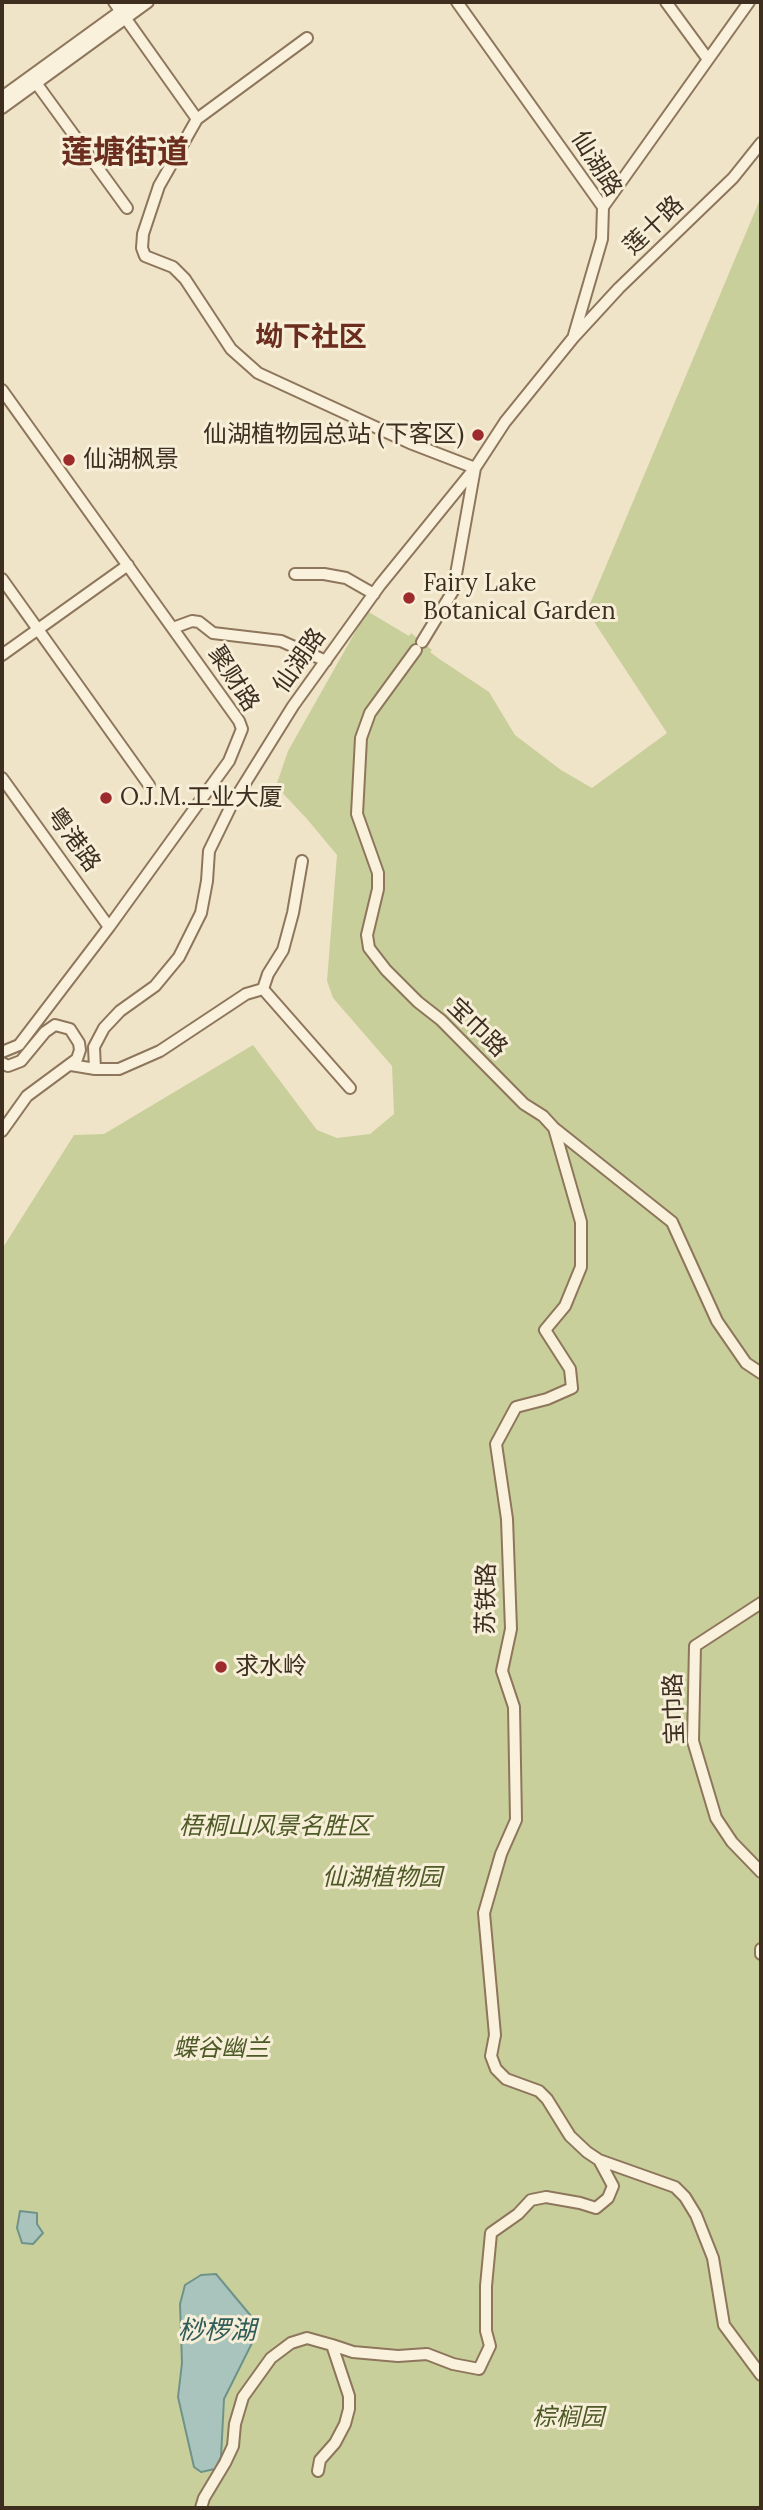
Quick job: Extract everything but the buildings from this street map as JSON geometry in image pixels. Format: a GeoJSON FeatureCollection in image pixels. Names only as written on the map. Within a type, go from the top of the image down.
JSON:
{"type":"FeatureCollection","features":[{"type":"Feature","properties":{"kind":"street"},"geometry":{"type":"LineString","coordinates":[[2,108],[34,79],[133,2]]}},
{"type":"Feature","properties":{"kind":"street"},"geometry":{"type":"LineString","coordinates":[[120,10],[148,2]]}},
{"type":"Feature","properties":{"kind":"street","name":"仙湖路"},"geometry":{"type":"LineString","coordinates":[[94,1069],[94,1047],[104,1028],[120,1011],[155,986],[179,957],[201,913],[209,851],[232,804],[293,706],[374,594],[475,468],[523,397],[573,338],[602,239],[603,207],[459,2]]}},
{"type":"Feature","properties":{"kind":"street"},"geometry":{"type":"LineString","coordinates":[[666,2],[707,58]]}},
{"type":"Feature","properties":{"kind":"street"},"geometry":{"type":"LineString","coordinates":[[603,207],[749,2]]}},
{"type":"Feature","properties":{"kind":"street"},"geometry":{"type":"LineString","coordinates":[[120,10],[197,119]]}},
{"type":"Feature","properties":{"kind":"street"},"geometry":{"type":"LineString","coordinates":[[307,38],[197,119],[159,186],[143,234],[142,248],[145,256],[173,267],[185,279],[231,349],[258,373],[285,388],[410,443],[475,468]]}},
{"type":"Feature","properties":{"kind":"street"},"geometry":{"type":"LineString","coordinates":[[2,97],[34,79]]}},
{"type":"Feature","properties":{"kind":"street"},"geometry":{"type":"LineString","coordinates":[[34,79],[127,208]]}},
{"type":"Feature","properties":{"kind":"street","name":"莲十路"},"geometry":{"type":"LineString","coordinates":[[573,338],[619,288],[733,178],[761,144]]}},
{"type":"Feature","properties":{"kind":"street","name":"聚财路"},"geometry":{"type":"LineString","coordinates":[[2,390],[239,720],[242,734],[224,769],[109,927],[19,1045],[2,1052]]}},
{"type":"Feature","properties":{"kind":"street","name":"仙湖路"},"geometry":{"type":"LineString","coordinates":[[419,646],[453,591],[475,468]]}},
{"type":"Feature","properties":{"kind":"street"},"geometry":{"type":"LineString","coordinates":[[2,655],[128,565]]}},
{"type":"Feature","properties":{"kind":"street"},"geometry":{"type":"LineString","coordinates":[[295,574],[324,574],[346,578],[374,594]]}},
{"type":"Feature","properties":{"kind":"street"},"geometry":{"type":"LineString","coordinates":[[2,579],[149,785]]}},
{"type":"Feature","properties":{"kind":"street"},"geometry":{"type":"LineString","coordinates":[[173,628],[191,621],[199,622],[213,633],[281,641],[326,661]]}},
{"type":"Feature","properties":{"kind":"street","name":"宝巾路"},"geometry":{"type":"LineString","coordinates":[[419,646],[370,713],[361,738],[357,814],[378,873],[379,889],[367,935],[369,948],[386,970],[418,1002],[441,1020],[524,1104],[543,1116],[554,1128],[672,1222],[717,1321],[746,1363],[761,1373]]}},
{"type":"Feature","properties":{"kind":"street","name":"粤港路"},"geometry":{"type":"LineString","coordinates":[[2,778],[109,927]]}},
{"type":"Feature","properties":{"kind":"street"},"geometry":{"type":"LineString","coordinates":[[263,989],[268,974],[283,950],[293,914],[302,861]]}},
{"type":"Feature","properties":{"kind":"street"},"geometry":{"type":"LineString","coordinates":[[71,1065],[119,1069],[160,1051],[246,994],[263,989]]}},
{"type":"Feature","properties":{"kind":"street"},"geometry":{"type":"LineString","coordinates":[[263,989],[350,1088]]}},
{"type":"Feature","properties":{"kind":"street"},"geometry":{"type":"LineString","coordinates":[[2,1063],[8,1066],[15,1064],[55,1025],[70,1030],[79,1043],[80,1050],[71,1065],[36,1087],[2,1131]]}},
{"type":"Feature","properties":{"kind":"street","name":"苏铁路"},"geometry":{"type":"LineString","coordinates":[[554,1128],[581,1222],[580,1267],[565,1306],[545,1330],[570,1369],[572,1388],[516,1408],[496,1444],[507,1519],[511,1629],[502,1671],[514,1707],[516,1820],[501,1854],[484,1913],[495,2035],[491,2056],[496,2069],[506,2079],[539,2091],[577,2144],[599,2160]]}},
{"type":"Feature","properties":{"kind":"street","name":"宝巾路"},"geometry":{"type":"LineString","coordinates":[[761,1603],[695,1646],[694,1741],[716,1818],[732,1842],[761,1872]]}},
{"type":"Feature","properties":{"kind":"street"},"geometry":{"type":"LineString","coordinates":[[761,1949],[761,1954]]}},
{"type":"Feature","properties":{"kind":"street"},"geometry":{"type":"LineString","coordinates":[[201,2508],[233,2446],[235,2424],[243,2397],[271,2358],[291,2343],[307,2338],[353,2352],[427,2354],[453,2364],[479,2369],[490,2346],[486,2331],[486,2286],[491,2233],[518,2214],[531,2200],[546,2197],[596,2208],[608,2198],[613,2186],[599,2160]]}},
{"type":"Feature","properties":{"kind":"street"},"geometry":{"type":"LineString","coordinates":[[599,2160],[675,2187],[685,2197],[696,2215],[713,2258],[724,2325],[761,2375]]}},
{"type":"Feature","properties":{"kind":"street"},"geometry":{"type":"LineString","coordinates":[[318,2471],[320,2460],[335,2443],[345,2424],[349,2409],[349,2396],[332,2345]]}},
{"type":"Feature","properties":{"kind":"green space","name":"仙湖植物园"},"geometry":{"type":"Polygon","coordinates":[[[761,197],[761,2508],[2,2508],[2,1249],[74,1135],[104,1134],[253,1045],[317,1130],[337,1138],[370,1134],[394,1114],[392,1066],[333,998],[327,981],[337,855],[276,786],[288,751],[367,611],[409,636],[411,633],[432,650],[430,652],[489,692],[515,735],[561,770],[592,788],[667,733],[587,611],[761,197]]]}},
{"type":"Feature","properties":{"kind":"water"},"geometry":{"type":"Polygon","coordinates":[[[20,2211],[37,2213],[37,2224],[43,2233],[33,2244],[22,2243],[17,2228],[20,2211]]]}},
{"type":"Feature","properties":{"kind":"water","name":"桫椤湖"},"geometry":{"type":"Polygon","coordinates":[[[216,2274],[256,2322],[258,2331],[224,2399],[221,2457],[215,2469],[201,2472],[194,2467],[178,2397],[182,2363],[180,2304],[185,2285],[201,2275],[216,2274]]]}},
{"type":"Feature","properties":{"kind":"place","name":"仙湖植物园总站 (下客区)"},"geometry":{"type":"Point","coordinates":[478,435]}},
{"type":"Feature","properties":{"kind":"place","name":"仙湖枫景"},"geometry":{"type":"Point","coordinates":[69,460]}},
{"type":"Feature","properties":{"kind":"place","name":"Fairy Lake Botanical Garden"},"geometry":{"type":"Point","coordinates":[409,598]}},
{"type":"Feature","properties":{"kind":"place","name":"O.J.M.工业大厦"},"geometry":{"type":"Point","coordinates":[106,798]}},
{"type":"Feature","properties":{"kind":"place","name":"求水岭"},"geometry":{"type":"Point","coordinates":[221,1667]}},
{"type":"Feature","properties":{"kind":"district","name":"莲塘街道"},"geometry":{"type":"Point","coordinates":[125,154]}},
{"type":"Feature","properties":{"kind":"district","name":"坳下社区"},"geometry":{"type":"Point","coordinates":[311,338]}},
{"type":"Feature","properties":{"kind":"park label","name":"梧桐山风景名胜区"},"geometry":{"type":"Point","coordinates":[275,1827]}},
{"type":"Feature","properties":{"kind":"park label","name":"蝶谷幽兰"},"geometry":{"type":"Point","coordinates":[221,2049]}},
{"type":"Feature","properties":{"kind":"park label","name":"棕榈园"},"geometry":{"type":"Point","coordinates":[568,2418]}}]}
